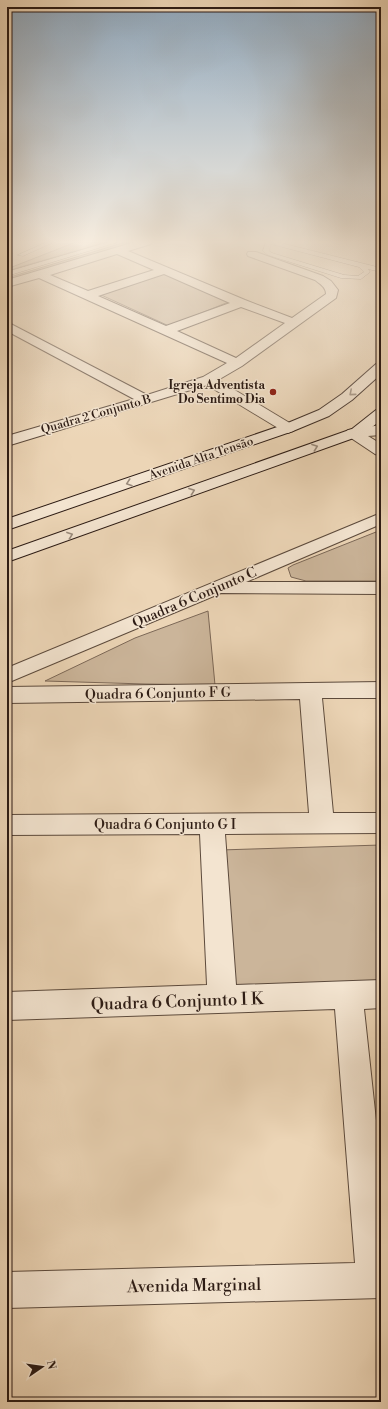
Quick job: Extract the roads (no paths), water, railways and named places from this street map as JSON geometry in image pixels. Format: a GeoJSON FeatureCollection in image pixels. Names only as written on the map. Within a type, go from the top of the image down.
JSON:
{"type":"FeatureCollection","features":[{"type":"Feature","properties":{"kind":"street"},"geometry":{"type":"LineString","coordinates":[[117,308],[238,363]]}},
{"type":"Feature","properties":{"kind":"street"},"geometry":{"type":"LineString","coordinates":[[168,330],[228,308]]}},
{"type":"Feature","properties":{"kind":"street"},"geometry":{"type":"LineString","coordinates":[[254,308],[293,322]]}},
{"type":"Feature","properties":{"kind":"street","name":"Quadra 2 Conjunto B"},"geometry":{"type":"LineString","coordinates":[[7,441],[208,380],[238,363],[314,308]]}},
{"type":"Feature","properties":{"kind":"street"},"geometry":{"type":"LineString","coordinates":[[7,326],[146,400]]}},
{"type":"Feature","properties":{"kind":"street","name":"Avenida Alta Tensão"},"geometry":{"type":"LineString","coordinates":[[7,525],[288,428],[324,414],[347,397],[381,367]]}},
{"type":"Feature","properties":{"kind":"street"},"geometry":{"type":"LineString","coordinates":[[208,380],[288,428]]}},
{"type":"Feature","properties":{"kind":"street","name":"Avenida Alta Tensão"},"geometry":{"type":"LineString","coordinates":[[7,557],[355,432],[381,412]]}},
{"type":"Feature","properties":{"kind":"street"},"geometry":{"type":"LineString","coordinates":[[7,424],[25,435]]}},
{"type":"Feature","properties":{"kind":"street"},"geometry":{"type":"LineString","coordinates":[[355,432],[381,430]]}},
{"type":"Feature","properties":{"kind":"street"},"geometry":{"type":"LineString","coordinates":[[355,432],[381,451]]}},
{"type":"Feature","properties":{"kind":"street","name":"Quadra 6 Conjunto C"},"geometry":{"type":"LineString","coordinates":[[7,676],[381,518]]}},
{"type":"Feature","properties":{"kind":"street"},"geometry":{"type":"LineString","coordinates":[[27,519],[23,523],[20,531],[29,541],[50,542]]}},
{"type":"Feature","properties":{"kind":"street"},"geometry":{"type":"LineString","coordinates":[[214,588],[381,588]]}},
{"type":"Feature","properties":{"kind":"street","name":"Quadra 6 Conjunto F G"},"geometry":{"type":"LineString","coordinates":[[7,695],[381,690]]}},
{"type":"Feature","properties":{"kind":"street"},"geometry":{"type":"LineString","coordinates":[[310,691],[322,823]]}},
{"type":"Feature","properties":{"kind":"street","name":"Quadra 6 Conjunto G I"},"geometry":{"type":"LineString","coordinates":[[7,825],[381,823]]}},
{"type":"Feature","properties":{"kind":"street"},"geometry":{"type":"LineString","coordinates":[[212,824],[222,1000]]}},
{"type":"Feature","properties":{"kind":"street","name":"Quadra 6 Conjunto I K"},"geometry":{"type":"LineString","coordinates":[[7,1006],[381,994]]}},
{"type":"Feature","properties":{"kind":"street"},"geometry":{"type":"LineString","coordinates":[[348,995],[378,1280]]}},
{"type":"Feature","properties":{"kind":"street","name":"Avenida Marginal"},"geometry":{"type":"LineString","coordinates":[[7,1290],[378,1280]]}},
{"type":"Feature","properties":{"kind":"place","name":"Igreja Adventista Do Sentimo Dia"},"geometry":{"type":"Point","coordinates":[273,392]}}]}
